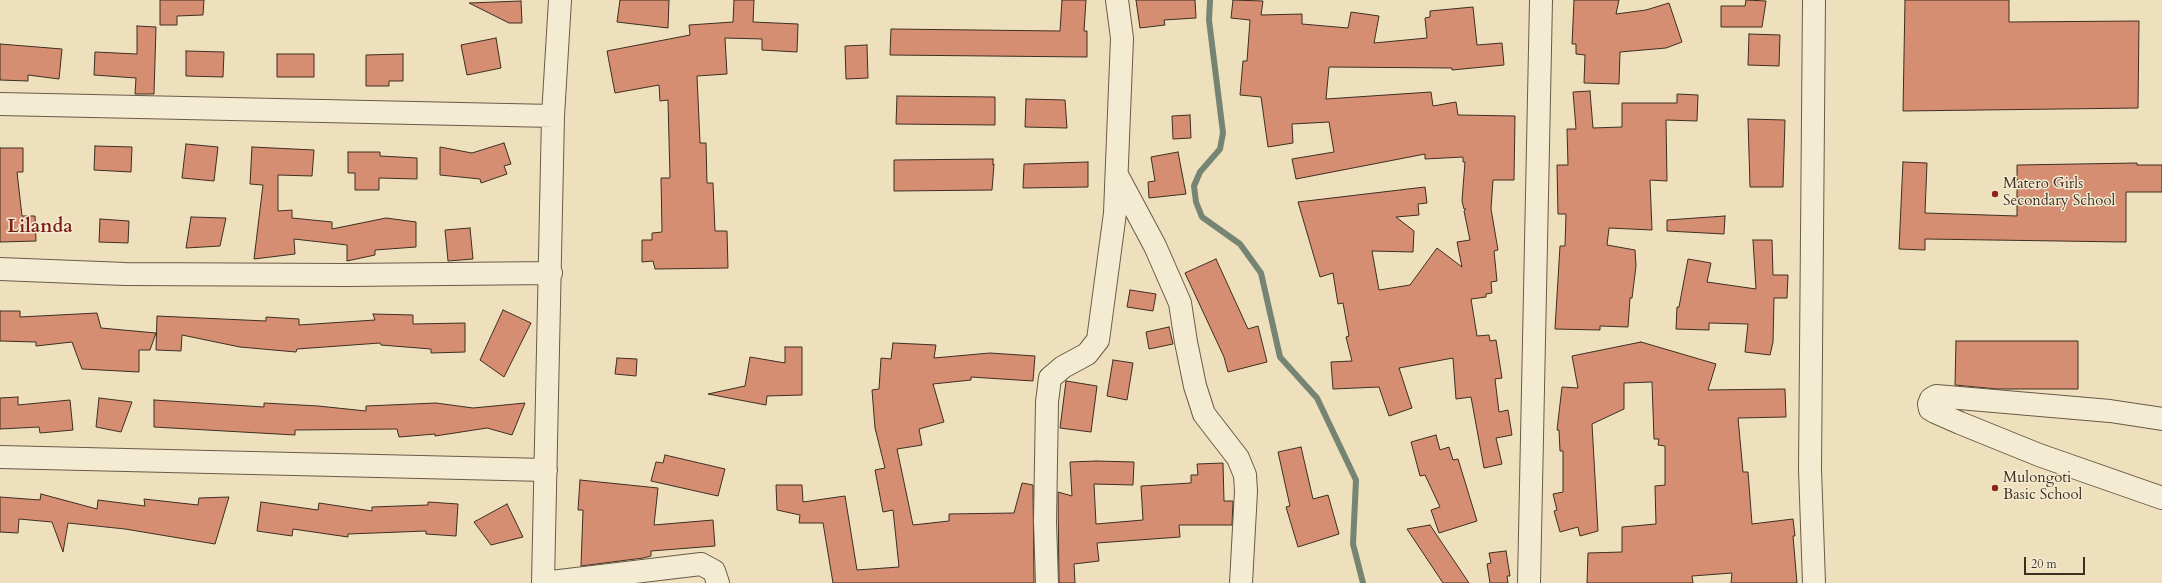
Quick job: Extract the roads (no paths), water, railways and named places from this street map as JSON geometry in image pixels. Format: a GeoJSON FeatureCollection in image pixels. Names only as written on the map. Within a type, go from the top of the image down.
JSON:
{"type":"FeatureCollection","features":[{"type":"Feature","properties":{"kind":"street"},"geometry":{"type":"LineString","coordinates":[[560,0],[553,116],[551,273],[543,583],[701,564],[714,571],[718,583]]}},
{"type":"Feature","properties":{"kind":"street"},"geometry":{"type":"LineString","coordinates":[[1047,583],[1045,522],[1047,402],[1050,378],[1063,367],[1087,354],[1098,340],[1115,213],[1122,38],[1117,0]]}},
{"type":"Feature","properties":{"kind":"street"},"geometry":{"type":"LineString","coordinates":[[1529,583],[1541,0]]}},
{"type":"Feature","properties":{"kind":"street"},"geometry":{"type":"LineString","coordinates":[[1814,0],[1810,469],[1814,583]]}},
{"type":"Feature","properties":{"kind":"street"},"geometry":{"type":"LineString","coordinates":[[0,104],[553,116]]}},
{"type":"Feature","properties":{"kind":"street"},"geometry":{"type":"LineString","coordinates":[[1117,175],[1155,246],[1180,303],[1190,364],[1204,414],[1238,458],[1245,475],[1246,491],[1240,576],[1241,583]]}},
{"type":"Feature","properties":{"kind":"street"},"geometry":{"type":"LineString","coordinates":[[0,269],[133,274],[345,275],[551,273]]}},
{"type":"Feature","properties":{"kind":"street"},"geometry":{"type":"LineString","coordinates":[[2162,419],[2110,411],[1936,396],[1931,399],[1929,404],[1930,409],[1934,412],[1967,426],[2039,455],[2162,498]]}},
{"type":"Feature","properties":{"kind":"street"},"geometry":{"type":"LineString","coordinates":[[0,457],[546,470]]}},
{"type":"Feature","properties":{"kind":"waterway"},"geometry":{"type":"LineString","coordinates":[[1210,0],[1209,20],[1223,133],[1220,149],[1200,172],[1194,186],[1196,202],[1202,217],[1240,244],[1261,273],[1280,357],[1317,398],[1356,480],[1353,544],[1363,583]]}},
{"type":"Feature","properties":{"kind":"place","name":"Matero Girls Secondary School"},"geometry":{"type":"Point","coordinates":[1995,194]}},
{"type":"Feature","properties":{"kind":"place","name":"Mulongoti Basic School"},"geometry":{"type":"Point","coordinates":[1995,488]}},
{"type":"Feature","properties":{"kind":"district","name":"Lilanda"},"geometry":{"type":"Point","coordinates":[40,228]}}]}
